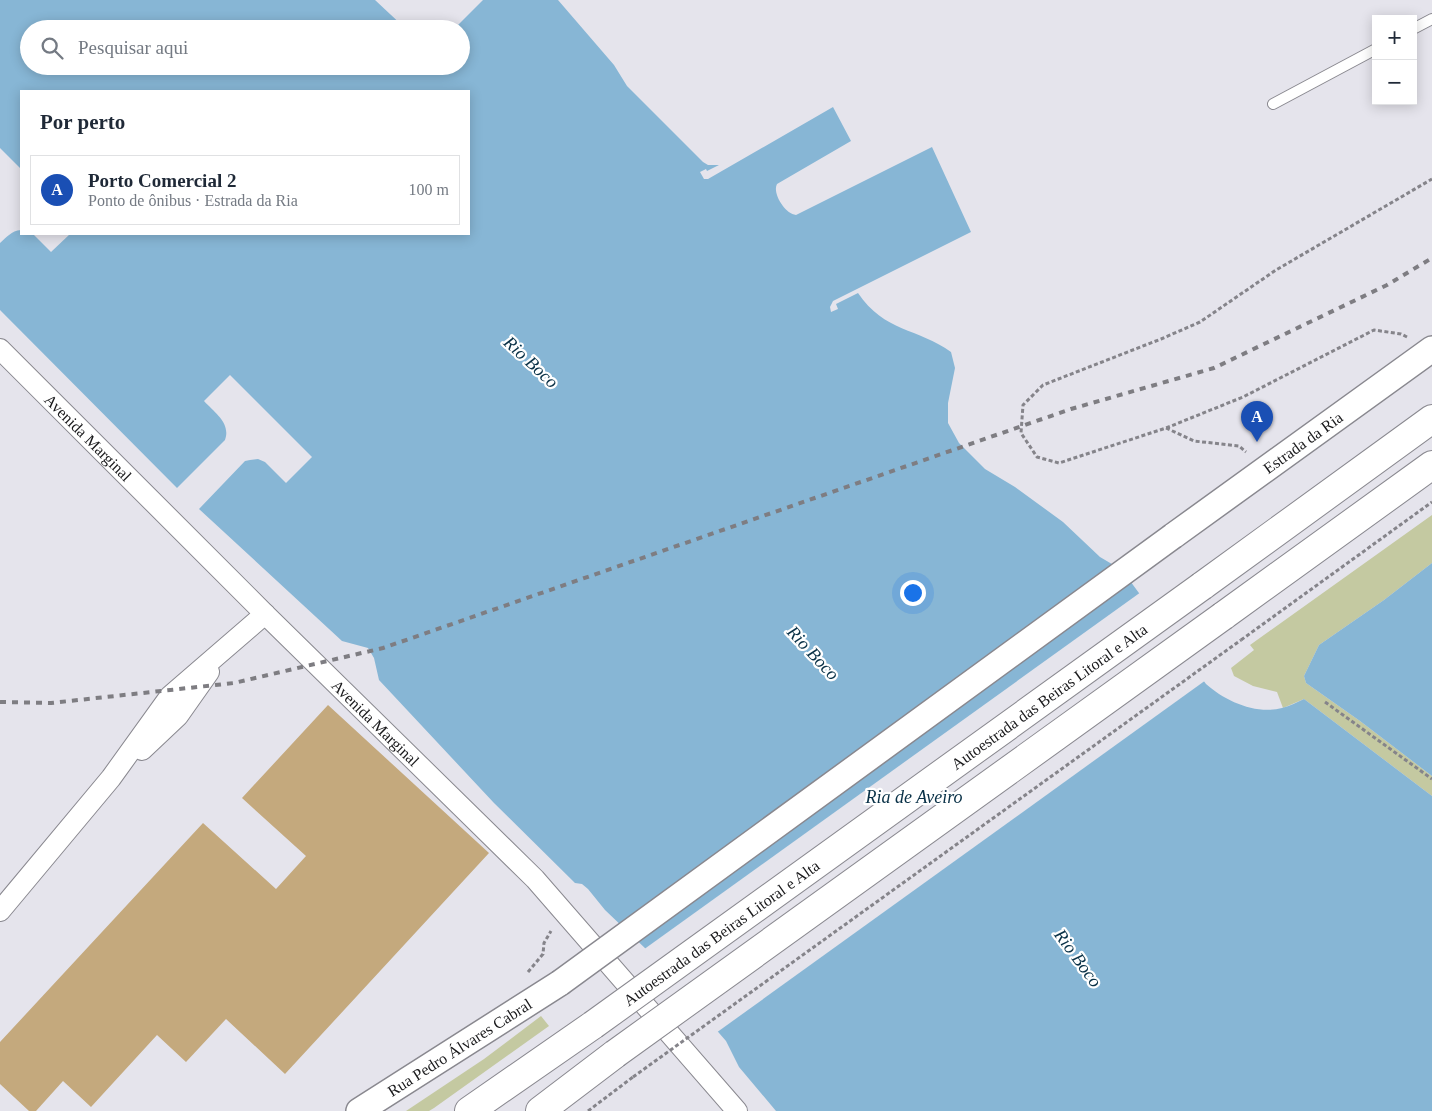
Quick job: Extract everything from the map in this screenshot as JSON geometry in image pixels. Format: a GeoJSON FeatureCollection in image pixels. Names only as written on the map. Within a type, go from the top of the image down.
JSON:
{"type":"FeatureCollection","features":[{"type":"Feature","properties":{"kind":"highway","name":"Autoestrada das Beiras Litoral e Alta"},"geometry":{"type":"LineString","coordinates":[[469,1111],[593,1025],[1432,419]]}},
{"type":"Feature","properties":{"kind":"highway"},"geometry":{"type":"LineString","coordinates":[[540,1111],[615,1054],[1432,465]]}},
{"type":"Feature","properties":{"kind":"street","name":"Avenida Marginal"},"geometry":{"type":"LineString","coordinates":[[0,349],[265,614],[535,879],[737,1111]]}},
{"type":"Feature","properties":{"kind":"street","name":"Estrada da Ria"},"geometry":{"type":"LineString","coordinates":[[560,983],[1430,350]]}},
{"type":"Feature","properties":{"kind":"street"},"geometry":{"type":"LineString","coordinates":[[0,911],[111,778],[170,696],[265,614]]}},
{"type":"Feature","properties":{"kind":"street","name":"Rua Pedro Álvares Cabral"},"geometry":{"type":"LineString","coordinates":[[359,1111],[560,983]]}},
{"type":"Feature","properties":{"kind":"lane"},"geometry":{"type":"LineString","coordinates":[[1417,27],[1432,19]]}},
{"type":"Feature","properties":{"kind":"lane"},"geometry":{"type":"LineString","coordinates":[[1272,104],[1372,51]]}},
{"type":"Feature","properties":{"kind":"path"},"geometry":{"type":"LineString","coordinates":[[1430,350],[1401,334],[1374,330],[1242,397],[1166,428],[1059,463],[1037,457],[1021,433],[1023,405],[1043,385],[1200,322],[1276,270],[1432,179]]}},
{"type":"Feature","properties":{"kind":"path"},"geometry":{"type":"LineString","coordinates":[[1166,428],[1194,441],[1239,446],[1265,469]]}},
{"type":"Feature","properties":{"kind":"path"},"geometry":{"type":"LineString","coordinates":[[588,1111],[1432,502]]}},
{"type":"Feature","properties":{"kind":"path"},"geometry":{"type":"LineString","coordinates":[[1324,702],[1432,779]]}},
{"type":"Feature","properties":{"kind":"path"},"geometry":{"type":"LineString","coordinates":[[514,1013],[528,973],[543,954],[544,943],[562,910]]}},
{"type":"Feature","properties":{"kind":"green space"},"geometry":{"type":"Polygon","coordinates":[[[1432,515],[1432,563],[1384,600],[1319,645],[1304,676],[1306,683],[1432,776],[1432,796],[1304,699],[1283,708],[1277,692],[1253,686],[1234,676],[1231,668],[1254,650],[1250,645],[1432,515]]]}},
{"type":"Feature","properties":{"kind":"green space"},"geometry":{"type":"Polygon","coordinates":[[[541,1016],[549,1026],[434,1108],[429,1111],[406,1111],[484,1059],[541,1016]]]}},
{"type":"Feature","properties":{"kind":"water","name":"Ria de Aveiro"},"geometry":{"type":"Polygon","coordinates":[[[0,0],[375,0],[396,20],[20,20],[20,75],[470,75],[470,20],[463,20],[483,0],[558,0],[614,65],[627,86],[703,162],[708,165],[719,165],[700,172],[704,179],[708,179],[833,107],[851,141],[777,184],[776,192],[780,202],[788,211],[796,215],[932,147],[971,232],[833,301],[830,307],[831,312],[838,309],[836,304],[858,293],[868,306],[890,322],[939,344],[951,352],[955,368],[948,403],[948,423],[959,443],[985,469],[1015,487],[1063,522],[1100,557],[1122,570],[1206,684],[1232,701],[1262,710],[1282,708],[1304,699],[1432,796],[1432,1111],[776,1111],[739,1067],[726,1041],[647,950],[605,910],[588,889],[582,884],[575,883],[494,803],[379,680],[374,658],[368,648],[342,641],[199,509],[245,461],[258,459],[265,462],[286,483],[312,457],[230,375],[204,401],[224,423],[226,428],[225,440],[177,488],[0,310],[0,243],[12,233],[20,230],[20,235],[34,235],[51,252],[69,235],[470,235],[470,90],[20,90],[20,168],[0,148],[0,0]]]}},
{"type":"Feature","properties":{"kind":"water"},"geometry":{"type":"Polygon","coordinates":[[[1432,563],[1432,776],[1306,683],[1304,676],[1319,645],[1384,600],[1432,563]]]}},
{"type":"Feature","properties":{"kind":"pier"},"geometry":{"type":"Polygon","coordinates":[[[1141,592],[1206,680],[716,1033],[643,950],[1141,592]]]}},
{"type":"Feature","properties":{"kind":"building"},"geometry":{"type":"Polygon","coordinates":[[[328,705],[489,853],[285,1074],[226,1019],[186,1062],[157,1035],[91,1107],[63,1081],[36,1111],[29,1111],[0,1084],[0,1042],[203,823],[276,889],[306,856],[242,798],[328,705]]]}},
{"type":"Feature","properties":{"kind":"railway"},"geometry":{"type":"LineString","coordinates":[[0,702],[51,703],[234,683],[383,648],[1071,409],[1214,368],[1387,285],[1432,258]]}},
{"type":"Feature","properties":{"kind":"place","name":"Porto Comercial 2"},"geometry":{"type":"Point","coordinates":[1257,442]}},
{"type":"Feature","properties":{"kind":"water label","name":"Rio Boco"},"geometry":{"type":"Point","coordinates":[531,362]}},
{"type":"Feature","properties":{"kind":"water label","name":"Rio Boco"},"geometry":{"type":"Point","coordinates":[813,653]}},
{"type":"Feature","properties":{"kind":"water label","name":"Rio Boco"},"geometry":{"type":"Point","coordinates":[1078,958]}}]}
